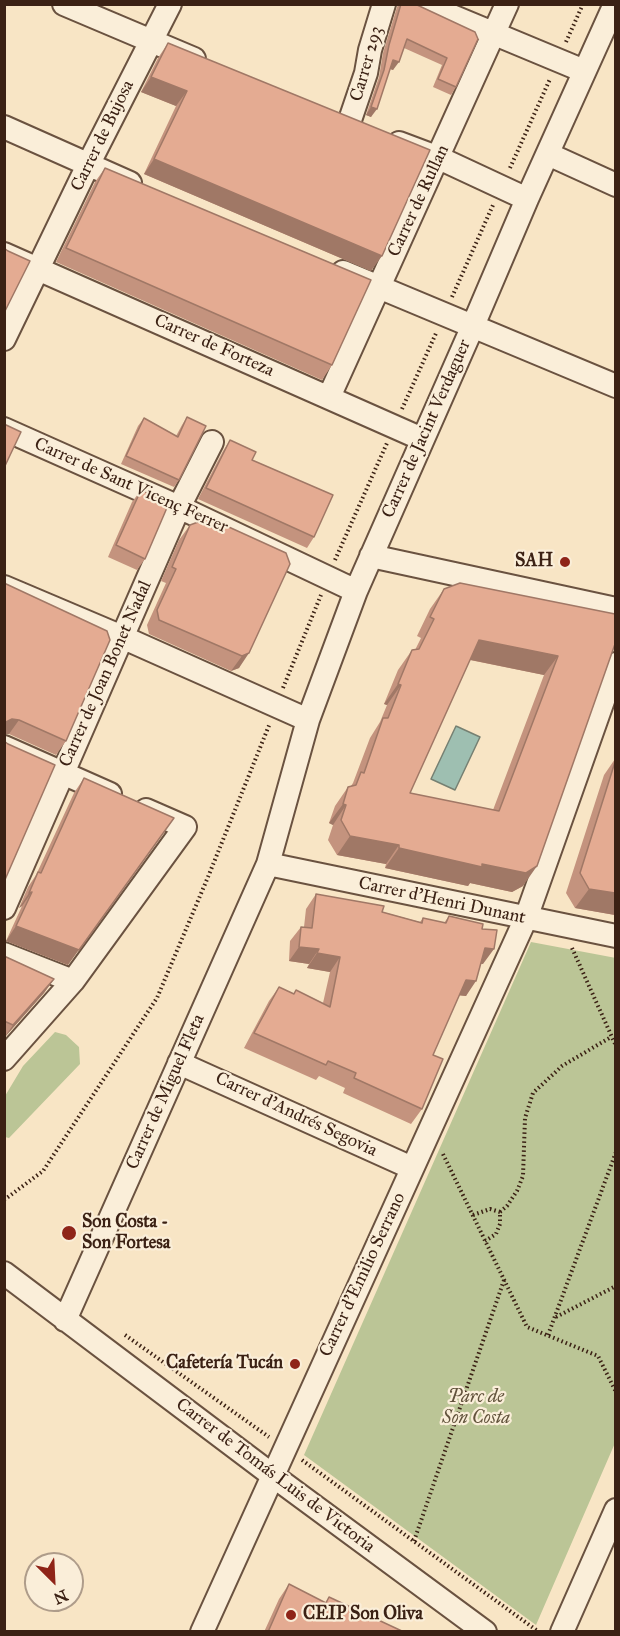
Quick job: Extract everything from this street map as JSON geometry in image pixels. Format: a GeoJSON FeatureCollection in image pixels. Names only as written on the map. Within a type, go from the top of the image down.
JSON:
{"type":"FeatureCollection","features":[{"type":"Feature","properties":{"kind":"street"},"geometry":{"type":"LineString","coordinates":[[64,4],[216,69]]}},
{"type":"Feature","properties":{"kind":"street","name":"Carrer de Bujosa"},"geometry":{"type":"LineString","coordinates":[[4,339],[88,165],[170,4]]}},
{"type":"Feature","properties":{"kind":"street","name":"Carrer 293"},"geometry":{"type":"LineString","coordinates":[[349,123],[366,73],[370,50],[384,4]]}},
{"type":"Feature","properties":{"kind":"street"},"geometry":{"type":"LineString","coordinates":[[423,4],[495,35],[598,59]]}},
{"type":"Feature","properties":{"kind":"street","name":"Carrer de Rullan"},"geometry":{"type":"LineString","coordinates":[[329,397],[495,35],[507,4]]}},
{"type":"Feature","properties":{"kind":"street","name":"Carrer de Jacint Verdaguer"},"geometry":{"type":"LineString","coordinates":[[268,864],[308,720],[370,556],[527,199],[598,59],[615,4]]}},
{"type":"Feature","properties":{"kind":"street"},"geometry":{"type":"LineString","coordinates":[[327,114],[439,158],[527,199]]}},
{"type":"Feature","properties":{"kind":"street"},"geometry":{"type":"LineString","coordinates":[[4,127],[153,192]]}},
{"type":"Feature","properties":{"kind":"street"},"geometry":{"type":"LineString","coordinates":[[548,154],[615,185]]}},
{"type":"Feature","properties":{"kind":"street","name":"Carrer de Forteza"},"geometry":{"type":"LineString","coordinates":[[4,254],[422,440]]}},
{"type":"Feature","properties":{"kind":"street"},"geometry":{"type":"LineString","coordinates":[[325,265],[615,386]]}},
{"type":"Feature","properties":{"kind":"street","name":"Carrer de Sant Vicenç Ferrer"},"geometry":{"type":"LineString","coordinates":[[4,429],[179,507],[356,591]]}},
{"type":"Feature","properties":{"kind":"street","name":"Carrer de Joan Bonet Nadal"},"geometry":{"type":"LineString","coordinates":[[4,908],[179,507],[213,441]]}},
{"type":"Feature","properties":{"kind":"street"},"geometry":{"type":"LineString","coordinates":[[370,556],[615,609]]}},
{"type":"Feature","properties":{"kind":"street"},"geometry":{"type":"LineString","coordinates":[[4,587],[308,720]]}},
{"type":"Feature","properties":{"kind":"street","name":"Carrer d'Emilio Serrano"},"geometry":{"type":"LineString","coordinates":[[202,1632],[526,918],[615,664]]}},
{"type":"Feature","properties":{"kind":"street"},"geometry":{"type":"LineString","coordinates":[[4,747],[185,827],[73,981],[4,1059]]}},
{"type":"Feature","properties":{"kind":"street","name":"Carrer d'Henri Dunant"},"geometry":{"type":"LineString","coordinates":[[268,864],[615,936]]}},
{"type":"Feature","properties":{"kind":"street","name":"Carrer de Miguel Fleta"},"geometry":{"type":"LineString","coordinates":[[65,1320],[268,864]]}},
{"type":"Feature","properties":{"kind":"street"},"geometry":{"type":"LineString","coordinates":[[4,954],[73,981]]}},
{"type":"Feature","properties":{"kind":"street","name":"Carrer d'Andrés Segovia"},"geometry":{"type":"LineString","coordinates":[[179,1063],[412,1168]]}},
{"type":"Feature","properties":{"kind":"street","name":"Carrer de Tomás Luis de Victoria"},"geometry":{"type":"LineString","coordinates":[[5,1273],[272,1475],[485,1632]]}},
{"type":"Feature","properties":{"kind":"street"},"geometry":{"type":"LineString","coordinates":[[562,1632],[615,1510]]}},
{"type":"Feature","properties":{"kind":"path"},"geometry":{"type":"LineString","coordinates":[[4,1200],[43,1171],[157,998],[208,877]]}},
{"type":"Feature","properties":{"kind":"path"},"geometry":{"type":"LineString","coordinates":[[561,926],[615,1046]]}},
{"type":"Feature","properties":{"kind":"path"},"geometry":{"type":"LineString","coordinates":[[485,1241],[496,1234],[500,1224],[500,1212],[517,1191],[523,1176],[525,1118],[533,1093],[562,1066],[611,1037]]}},
{"type":"Feature","properties":{"kind":"path"},"geometry":{"type":"LineString","coordinates":[[430,1129],[527,1327],[598,1356],[615,1392]]}},
{"type":"Feature","properties":{"kind":"path"},"geometry":{"type":"LineString","coordinates":[[548,1335],[615,1152]]}},
{"type":"Feature","properties":{"kind":"path"},"geometry":{"type":"LineString","coordinates":[[473,1215],[490,1209],[500,1212]]}},
{"type":"Feature","properties":{"kind":"path"},"geometry":{"type":"LineString","coordinates":[[414,1541],[504,1280]]}},
{"type":"Feature","properties":{"kind":"path"},"geometry":{"type":"LineString","coordinates":[[555,1317],[615,1286]]}},
{"type":"Feature","properties":{"kind":"green space","name":"Parc de Son Costa"},"geometry":{"type":"Polygon","coordinates":[[[531,942],[616,958],[615,1443],[536,1625],[304,1455],[531,942]]]}},
{"type":"Feature","properties":{"kind":"green space"},"geometry":{"type":"Polygon","coordinates":[[[55,1032],[66,1035],[79,1047],[80,1064],[9,1138],[5,1137],[5,1096],[23,1066],[55,1032]]]}},
{"type":"Feature","properties":{"kind":"shaded area"},"geometry":{"type":"Polygon","coordinates":[[[456,726],[480,737],[455,790],[431,779],[456,726]]]}},
{"type":"Feature","properties":{"kind":"building"},"geometry":{"type":"Polygon","coordinates":[[[401,4],[415,4],[475,32],[478,39],[456,87],[438,79],[447,58],[407,39],[399,62],[393,60],[377,109],[371,107],[384,70],[401,4]]]}},
{"type":"Feature","properties":{"kind":"building"},"geometry":{"type":"Polygon","coordinates":[[[168,43],[430,150],[382,256],[154,159],[187,91],[151,77],[168,43]]]}},
{"type":"Feature","properties":{"kind":"building"},"geometry":{"type":"Polygon","coordinates":[[[105,168],[371,280],[332,365],[66,248],[105,168]]]}},
{"type":"Feature","properties":{"kind":"building"},"geometry":{"type":"Polygon","coordinates":[[[4,248],[30,261],[4,313],[4,248]]]}},
{"type":"Feature","properties":{"kind":"building"},"geometry":{"type":"Polygon","coordinates":[[[187,417],[206,426],[179,480],[126,456],[144,418],[178,437],[187,417]]]}},
{"type":"Feature","properties":{"kind":"building"},"geometry":{"type":"Polygon","coordinates":[[[4,424],[21,432],[4,468],[4,424]]]}},
{"type":"Feature","properties":{"kind":"building"},"geometry":{"type":"Polygon","coordinates":[[[230,440],[256,452],[252,460],[333,495],[314,537],[206,488],[230,440]]]}},
{"type":"Feature","properties":{"kind":"building"},"geometry":{"type":"Polygon","coordinates":[[[141,490],[169,503],[145,559],[116,545],[141,490]]]}},
{"type":"Feature","properties":{"kind":"building"},"geometry":{"type":"Polygon","coordinates":[[[209,518],[286,553],[290,564],[249,653],[242,656],[159,620],[157,610],[176,569],[172,567],[190,525],[209,518]]]}},
{"type":"Feature","properties":{"kind":"building"},"geometry":{"type":"Polygon","coordinates":[[[4,583],[107,631],[110,640],[66,741],[19,720],[12,719],[4,724],[4,583]]]}},
{"type":"Feature","properties":{"kind":"building"},"geometry":{"type":"Polygon","coordinates":[[[460,583],[615,614],[615,644],[537,866],[526,873],[482,864],[482,867],[399,848],[399,845],[350,836],[341,820],[348,787],[356,785],[361,772],[364,773],[383,718],[388,718],[401,685],[398,684],[412,650],[419,649],[434,619],[430,617],[444,589],[460,583]],[[479,640],[410,793],[499,811],[558,656],[479,640]]]}},
{"type":"Feature","properties":{"kind":"building"},"geometry":{"type":"Polygon","coordinates":[[[4,741],[55,765],[4,882],[4,741]]]}},
{"type":"Feature","properties":{"kind":"building"},"geometry":{"type":"Polygon","coordinates":[[[615,762],[615,893],[589,889],[580,873],[615,762]]]}},
{"type":"Feature","properties":{"kind":"building"},"geometry":{"type":"Polygon","coordinates":[[[84,778],[174,818],[79,950],[16,926],[32,892],[29,893],[38,872],[41,873],[84,778]]]}},
{"type":"Feature","properties":{"kind":"building"},"geometry":{"type":"Polygon","coordinates":[[[316,894],[384,906],[382,912],[422,923],[423,918],[446,923],[449,916],[483,924],[482,929],[497,930],[494,949],[485,948],[476,981],[466,980],[433,1055],[443,1059],[422,1109],[354,1078],[356,1073],[328,1061],[326,1065],[254,1033],[279,987],[294,994],[296,990],[330,1007],[340,957],[317,953],[319,949],[299,947],[301,927],[312,928],[316,894]]]}},
{"type":"Feature","properties":{"kind":"building"},"geometry":{"type":"Polygon","coordinates":[[[4,956],[54,979],[13,1025],[4,1021],[4,956]]]}},
{"type":"Feature","properties":{"kind":"building"},"geometry":{"type":"Polygon","coordinates":[[[289,1584],[326,1603],[329,1597],[404,1632],[268,1632],[289,1584]]]}},
{"type":"Feature","properties":{"kind":"place","name":"SAH"},"geometry":{"type":"Point","coordinates":[565,562]}},
{"type":"Feature","properties":{"kind":"place","name":"Son Costa - Son Fortesa"},"geometry":{"type":"Point","coordinates":[69,1233]}},
{"type":"Feature","properties":{"kind":"place","name":"Cafetería Tucán"},"geometry":{"type":"Point","coordinates":[295,1364]}},
{"type":"Feature","properties":{"kind":"place","name":"CEIP Son Oliva"},"geometry":{"type":"Point","coordinates":[291,1615]}}]}
